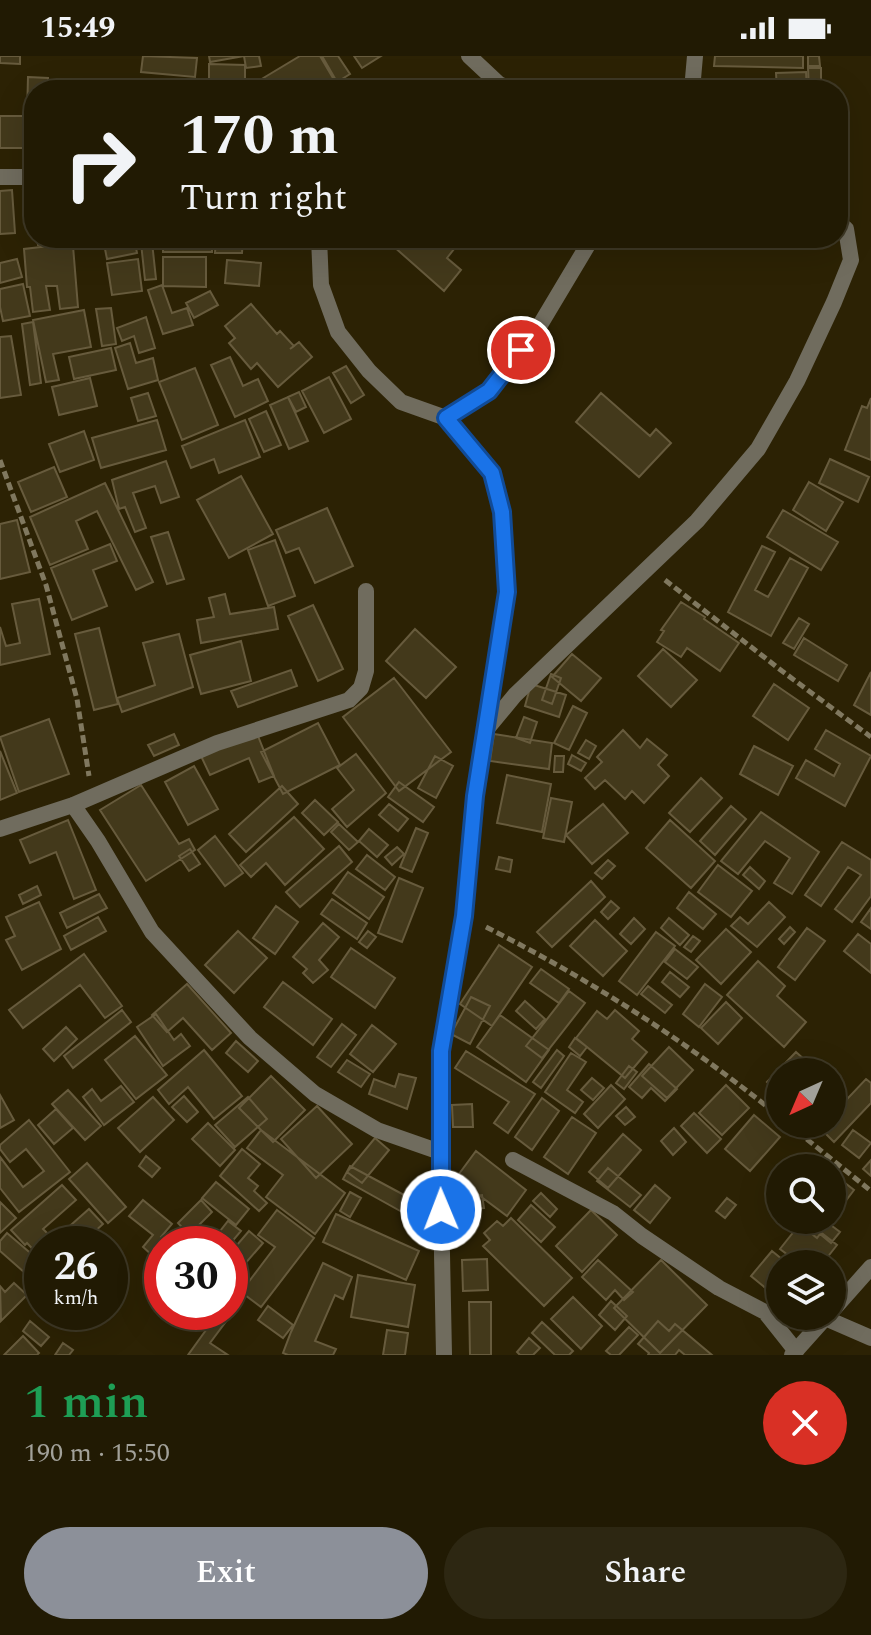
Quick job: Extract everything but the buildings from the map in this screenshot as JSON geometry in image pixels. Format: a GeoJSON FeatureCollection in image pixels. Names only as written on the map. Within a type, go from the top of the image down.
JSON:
{"type":"FeatureCollection","features":[{"type":"Feature","properties":{"kind":"street"},"geometry":{"type":"LineString","coordinates":[[469,56],[495,80]]}},
{"type":"Feature","properties":{"kind":"street"},"geometry":{"type":"LineString","coordinates":[[693,80],[695,56]]}},
{"type":"Feature","properties":{"kind":"street"},"geometry":{"type":"LineString","coordinates":[[0,177],[24,177]]}},
{"type":"Feature","properties":{"kind":"street"},"geometry":{"type":"LineString","coordinates":[[486,730],[515,695],[697,521],[758,449],[797,381],[834,302],[851,260],[848,241]]}},
{"type":"Feature","properties":{"kind":"street"},"geometry":{"type":"LineString","coordinates":[[319,248],[321,285],[338,332],[369,371],[401,402],[446,418],[492,473],[502,512],[507,592],[475,796],[464,916],[441,1051],[444,1355]]}},
{"type":"Feature","properties":{"kind":"street"},"geometry":{"type":"LineString","coordinates":[[446,418],[489,391],[537,330],[586,248]]}},
{"type":"Feature","properties":{"kind":"street"},"geometry":{"type":"LineString","coordinates":[[0,829],[73,805],[217,743],[349,700],[361,688],[366,671],[366,591]]}},
{"type":"Feature","properties":{"kind":"street"},"geometry":{"type":"LineString","coordinates":[[73,805],[152,932],[250,1038],[315,1094],[377,1130],[440,1152]]}},
{"type":"Feature","properties":{"kind":"street"},"geometry":{"type":"LineString","coordinates":[[513,1160],[613,1213],[719,1288],[765,1312],[784,1334],[794,1353],[815,1330]]}},
{"type":"Feature","properties":{"kind":"street"},"geometry":{"type":"LineString","coordinates":[[846,1295],[871,1267]]}},
{"type":"Feature","properties":{"kind":"street"},"geometry":{"type":"LineString","coordinates":[[846,1325],[871,1338]]}},
{"type":"Feature","properties":{"kind":"path"},"geometry":{"type":"LineString","coordinates":[[0,460],[46,585],[77,699],[92,797]]}},
{"type":"Feature","properties":{"kind":"path"},"geometry":{"type":"LineString","coordinates":[[649,568],[871,737]]}},
{"type":"Feature","properties":{"kind":"path"},"geometry":{"type":"LineString","coordinates":[[464,916],[540,955],[629,1007],[766,1106]]}},
{"type":"Feature","properties":{"kind":"path"},"geometry":{"type":"LineString","coordinates":[[805,1138],[871,1191]]}},
{"type":"Feature","properties":{"kind":"route"},"geometry":{"type":"LineString","coordinates":[[441,1210],[441,1051],[464,916],[475,796],[507,592],[502,512],[492,473],[446,418],[489,391],[521,350]]}}]}
